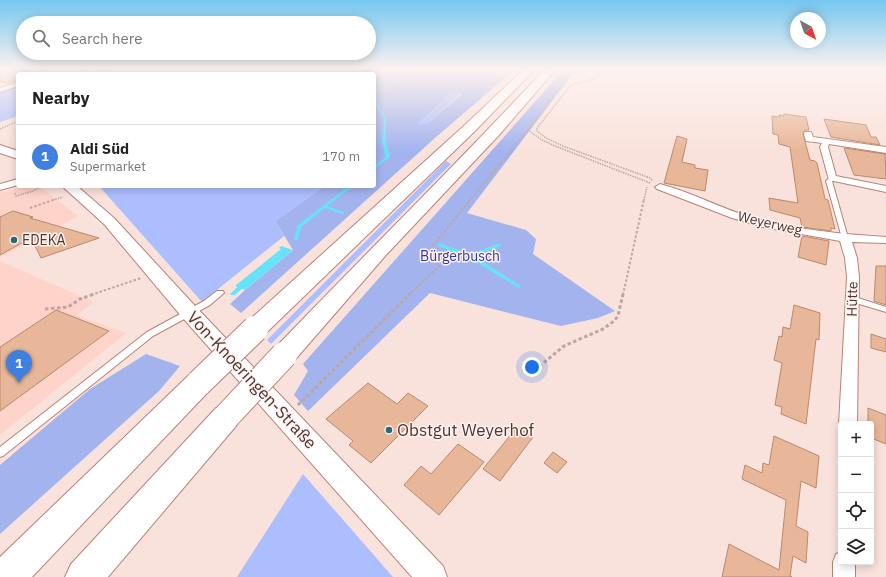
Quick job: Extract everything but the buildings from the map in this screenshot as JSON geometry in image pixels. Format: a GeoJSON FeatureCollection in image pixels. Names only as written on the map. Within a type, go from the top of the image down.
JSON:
{"type":"FeatureCollection","features":[{"type":"Feature","properties":{"kind":"highway"},"geometry":{"type":"LineString","coordinates":[[6,577],[199,383],[502,97]]}},
{"type":"Feature","properties":{"kind":"highway"},"geometry":{"type":"LineString","coordinates":[[84,577],[226,417],[526,97]]}},
{"type":"Feature","properties":{"kind":"main road"},"geometry":{"type":"LineString","coordinates":[[0,149],[16,153]]}},
{"type":"Feature","properties":{"kind":"main road","name":"Von-Knoeringen-Straße"},"geometry":{"type":"LineString","coordinates":[[71,188],[109,221],[189,312],[432,577]]}},
{"type":"Feature","properties":{"kind":"street"},"geometry":{"type":"LineString","coordinates":[[808,134],[809,139],[886,150]]}},
{"type":"Feature","properties":{"kind":"street"},"geometry":{"type":"LineString","coordinates":[[827,141],[824,147],[832,178],[886,189]]}},
{"type":"Feature","properties":{"kind":"street"},"geometry":{"type":"LineString","coordinates":[[0,187],[16,183]]}},
{"type":"Feature","properties":{"kind":"street","name":"Weyerweg"},"geometry":{"type":"LineString","coordinates":[[655,185],[736,216],[767,226],[845,238],[886,240]]}},
{"type":"Feature","properties":{"kind":"street","name":"Hütte"},"geometry":{"type":"LineString","coordinates":[[845,238],[851,258],[852,299],[848,421]]}},
{"type":"Feature","properties":{"kind":"street"},"geometry":{"type":"LineString","coordinates":[[844,565],[844,577]]}},
{"type":"Feature","properties":{"kind":"lane","name":"Hütte"},"geometry":{"type":"LineString","coordinates":[[832,178],[829,181],[845,238]]}},
{"type":"Feature","properties":{"kind":"lane"},"geometry":{"type":"LineString","coordinates":[[0,453],[150,334],[207,303],[220,293]]}},
{"type":"Feature","properties":{"kind":"lane"},"geometry":{"type":"LineString","coordinates":[[852,299],[886,310]]}},
{"type":"Feature","properties":{"kind":"path"},"geometry":{"type":"LineString","coordinates":[[286,417],[442,263],[431,248],[528,130],[553,97]]}},
{"type":"Feature","properties":{"kind":"path"},"geometry":{"type":"LineString","coordinates":[[562,97],[537,128],[537,131],[546,138],[563,146],[650,178],[655,185]]}},
{"type":"Feature","properties":{"kind":"path"},"geometry":{"type":"LineString","coordinates":[[0,128],[16,122]]}},
{"type":"Feature","properties":{"kind":"path"},"geometry":{"type":"LineString","coordinates":[[528,130],[542,140],[555,146],[655,185]]}},
{"type":"Feature","properties":{"kind":"path"},"geometry":{"type":"LineString","coordinates":[[530,374],[570,342],[609,326],[615,321],[618,316],[648,185],[655,185]]}},
{"type":"Feature","properties":{"kind":"path"},"geometry":{"type":"LineString","coordinates":[[16,196],[38,188]]}},
{"type":"Feature","properties":{"kind":"path"},"geometry":{"type":"LineString","coordinates":[[30,208],[60,198]]}},
{"type":"Feature","properties":{"kind":"path"},"geometry":{"type":"LineString","coordinates":[[45,309],[68,307],[80,300],[155,273]]}},
{"type":"Feature","properties":{"kind":"shaded area"},"geometry":{"type":"Polygon","coordinates":[[[0,97],[16,97],[16,117],[0,122],[0,97]]]}},
{"type":"Feature","properties":{"kind":"shaded area"},"geometry":{"type":"Polygon","coordinates":[[[447,97],[458,97],[427,124],[418,124],[447,97]]]}},
{"type":"Feature","properties":{"kind":"shaded area"},"geometry":{"type":"Polygon","coordinates":[[[446,161],[451,164],[271,344],[267,340],[446,161]]]}},
{"type":"Feature","properties":{"kind":"shaded area"},"geometry":{"type":"Polygon","coordinates":[[[16,188],[42,188],[78,216],[0,258],[0,193],[16,188]]]}},
{"type":"Feature","properties":{"kind":"shaded area"},"geometry":{"type":"Polygon","coordinates":[[[101,188],[322,188],[275,221],[284,236],[202,302],[101,188]]]}},
{"type":"Feature","properties":{"kind":"shaded area"},"geometry":{"type":"Polygon","coordinates":[[[281,246],[293,250],[245,290],[235,286],[281,249],[279,248],[281,246]]]}},
{"type":"Feature","properties":{"kind":"shaded area"},"geometry":{"type":"Polygon","coordinates":[[[0,261],[94,302],[76,315],[126,333],[0,435],[0,261]]]}},
{"type":"Feature","properties":{"kind":"shaded area"},"geometry":{"type":"Polygon","coordinates":[[[303,474],[393,577],[237,577],[303,474]]]}},
{"type":"Feature","properties":{"kind":"green space"},"geometry":{"type":"Polygon","coordinates":[[[376,97],[447,97],[418,124],[427,124],[459,97],[483,97],[241,313],[230,304],[293,250],[275,221],[322,188],[376,188],[376,97]]]}},
{"type":"Feature","properties":{"kind":"green space","name":"Bürgerbusch"},"geometry":{"type":"Polygon","coordinates":[[[539,97],[555,97],[467,213],[526,230],[536,239],[533,254],[615,311],[598,318],[561,326],[430,293],[308,411],[294,395],[308,371],[303,364],[539,97]]]}},
{"type":"Feature","properties":{"kind":"green space"},"geometry":{"type":"Polygon","coordinates":[[[146,354],[180,366],[159,391],[0,534],[0,465],[90,389],[146,354]]]}},
{"type":"Feature","properties":{"kind":"waterway"},"geometry":{"type":"LineString","coordinates":[[376,103],[385,118],[384,142],[388,157],[376,166]]}},
{"type":"Feature","properties":{"kind":"waterway"},"geometry":{"type":"LineString","coordinates":[[296,239],[299,226],[348,188]]}},
{"type":"Feature","properties":{"kind":"waterway"},"geometry":{"type":"LineString","coordinates":[[325,207],[343,213]]}},
{"type":"Feature","properties":{"kind":"waterway"},"geometry":{"type":"LineString","coordinates":[[440,245],[470,256]]}},
{"type":"Feature","properties":{"kind":"waterway"},"geometry":{"type":"LineString","coordinates":[[470,256],[499,245]]}},
{"type":"Feature","properties":{"kind":"waterway"},"geometry":{"type":"LineString","coordinates":[[470,256],[519,286]]}},
{"type":"Feature","properties":{"kind":"waterway"},"geometry":{"type":"LineString","coordinates":[[233,294],[244,284]]}},
{"type":"Feature","properties":{"kind":"place","name":"EDEKA"},"geometry":{"type":"Point","coordinates":[14,240]}},
{"type":"Feature","properties":{"kind":"place","name":"Aldi Süd"},"geometry":{"type":"Point","coordinates":[19,383]}},
{"type":"Feature","properties":{"kind":"place","name":"Obstgut Weyerhof"},"geometry":{"type":"Point","coordinates":[389,430]}}]}
